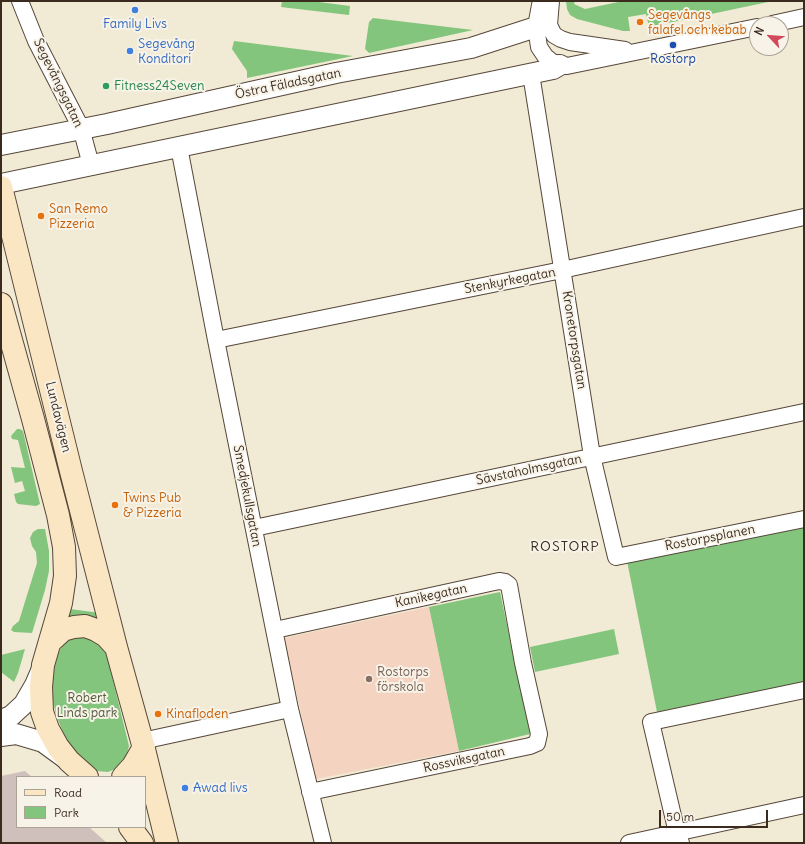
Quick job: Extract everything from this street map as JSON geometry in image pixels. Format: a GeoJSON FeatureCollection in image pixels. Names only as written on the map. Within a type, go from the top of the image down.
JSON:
{"type":"FeatureCollection","features":[{"type":"Feature","properties":{"kind":"main road","name":"Lundavägen"},"geometry":{"type":"LineString","coordinates":[[1,188],[71,471],[168,843]]}},
{"type":"Feature","properties":{"kind":"main road","name":"Lundavägen"},"geometry":{"type":"LineString","coordinates":[[1,304],[34,419],[58,515],[64,547],[65,576],[61,602],[43,665],[41,687],[42,712],[48,729],[58,748],[82,772]]}},
{"type":"Feature","properties":{"kind":"main road"},"geometry":{"type":"LineString","coordinates":[[50,642],[63,630],[85,626],[106,636],[116,647]]}},
{"type":"Feature","properties":{"kind":"main road"},"geometry":{"type":"LineString","coordinates":[[124,776],[133,766],[143,744]]}},
{"type":"Feature","properties":{"kind":"main road"},"geometry":{"type":"LineString","coordinates":[[131,828],[142,843]]}},
{"type":"Feature","properties":{"kind":"street","name":"Segevångsgatan"},"geometry":{"type":"LineString","coordinates":[[20,1],[36,41],[81,128],[91,165]]}},
{"type":"Feature","properties":{"kind":"street"},"geometry":{"type":"LineString","coordinates":[[542,1],[540,5],[543,26],[561,39],[568,42],[635,52]]}},
{"type":"Feature","properties":{"kind":"street"},"geometry":{"type":"LineString","coordinates":[[551,1],[543,26],[539,47],[545,56],[552,62],[567,66],[749,29]]}},
{"type":"Feature","properties":{"kind":"street"},"geometry":{"type":"LineString","coordinates":[[789,20],[804,17]]}},
{"type":"Feature","properties":{"kind":"street","name":"Östra Fäladsgatan"},"geometry":{"type":"LineString","coordinates":[[1,145],[107,124],[336,73],[471,48],[543,26]]}},
{"type":"Feature","properties":{"kind":"street"},"geometry":{"type":"LineString","coordinates":[[1,184],[553,69],[560,65],[568,42]]}},
{"type":"Feature","properties":{"kind":"street","name":"Kronetorpsgatan"},"geometry":{"type":"LineString","coordinates":[[531,74],[592,456],[616,557]]}},
{"type":"Feature","properties":{"kind":"street","name":"Smedjekullsgatan"},"geometry":{"type":"LineString","coordinates":[[179,147],[290,709],[323,843]]}},
{"type":"Feature","properties":{"kind":"street","name":"Stenkyrkegatan"},"geometry":{"type":"LineString","coordinates":[[216,340],[562,270],[804,217]]}},
{"type":"Feature","properties":{"kind":"street","name":"Sävstaholmsgatan"},"geometry":{"type":"LineString","coordinates":[[254,528],[804,412]]}},
{"type":"Feature","properties":{"kind":"street","name":"Rostorpsplanen"},"geometry":{"type":"LineString","coordinates":[[616,557],[804,519]]}},
{"type":"Feature","properties":{"kind":"street","name":"Kanikegatan"},"geometry":{"type":"LineString","coordinates":[[275,630],[498,581],[505,582],[508,585],[523,663]]}},
{"type":"Feature","properties":{"kind":"street","name":"Rossviksgatan"},"geometry":{"type":"LineString","coordinates":[[310,792],[530,746],[537,743],[539,734],[523,663]]}},
{"type":"Feature","properties":{"kind":"street"},"geometry":{"type":"LineString","coordinates":[[1,720],[11,716],[24,704],[36,685],[43,665]]}},
{"type":"Feature","properties":{"kind":"street"},"geometry":{"type":"LineString","coordinates":[[679,838],[651,722],[804,690]]}},
{"type":"Feature","properties":{"kind":"street"},"geometry":{"type":"LineString","coordinates":[[143,744],[290,709]]}},
{"type":"Feature","properties":{"kind":"street"},"geometry":{"type":"LineString","coordinates":[[1,736],[16,734],[43,742],[82,772]]}},
{"type":"Feature","properties":{"kind":"street"},"geometry":{"type":"LineString","coordinates":[[629,843],[679,838],[804,805]]}},
{"type":"Feature","properties":{"kind":"shaded area","name":"Rostorps förskola"},"geometry":{"type":"Polygon","coordinates":[[[429,607],[459,751],[316,779],[284,638],[429,607]]]}},
{"type":"Feature","properties":{"kind":"shaded area"},"geometry":{"type":"Polygon","coordinates":[[[25,771],[31,776],[16,776],[16,828],[90,828],[107,843],[1,843],[1,776],[25,771]]]}},
{"type":"Feature","properties":{"kind":"green space"},"geometry":{"type":"Polygon","coordinates":[[[282,1],[311,1],[350,6],[349,15],[281,7],[282,1]]]}},
{"type":"Feature","properties":{"kind":"green space"},"geometry":{"type":"Polygon","coordinates":[[[566,1],[575,1],[574,4],[585,9],[623,1],[773,1],[649,27],[646,14],[628,17],[630,31],[623,31],[577,19],[570,15],[567,9],[566,1]]]}},
{"type":"Feature","properties":{"kind":"green space"},"geometry":{"type":"Polygon","coordinates":[[[373,18],[473,30],[369,53],[365,49],[369,22],[373,18]]]}},
{"type":"Feature","properties":{"kind":"green space"},"geometry":{"type":"Polygon","coordinates":[[[234,41],[353,56],[247,78],[247,71],[232,49],[234,41]]]}},
{"type":"Feature","properties":{"kind":"green space"},"geometry":{"type":"Polygon","coordinates":[[[17,429],[23,431],[40,504],[36,506],[18,504],[14,494],[25,491],[22,481],[15,483],[11,467],[25,468],[18,440],[12,439],[11,436],[17,429]]]}},
{"type":"Feature","properties":{"kind":"green space"},"geometry":{"type":"Polygon","coordinates":[[[804,524],[804,682],[657,712],[627,561],[804,524]]]}},
{"type":"Feature","properties":{"kind":"green space"},"geometry":{"type":"Polygon","coordinates":[[[38,529],[45,529],[49,551],[49,571],[45,590],[32,633],[14,632],[11,630],[19,621],[37,563],[36,552],[32,546],[30,538],[33,532],[38,529]]]}},
{"type":"Feature","properties":{"kind":"green space"},"geometry":{"type":"Polygon","coordinates":[[[500,592],[530,734],[459,751],[429,607],[500,592]]]}},
{"type":"Feature","properties":{"kind":"green space"},"geometry":{"type":"Polygon","coordinates":[[[70,609],[100,613],[101,622],[67,620],[70,609]]]}},
{"type":"Feature","properties":{"kind":"green space"},"geometry":{"type":"Polygon","coordinates":[[[614,629],[619,654],[535,672],[530,647],[614,629]]]}},
{"type":"Feature","properties":{"kind":"green space","name":"Robert Linds park"},"geometry":{"type":"Polygon","coordinates":[[[80,636],[100,643],[106,652],[129,746],[123,762],[118,768],[108,772],[97,771],[91,768],[79,757],[66,739],[56,715],[52,696],[52,680],[57,655],[63,645],[71,639],[80,636]]]}},
{"type":"Feature","properties":{"kind":"green space"},"geometry":{"type":"Polygon","coordinates":[[[25,649],[14,682],[1,672],[1,655],[25,649]]]}},
{"type":"Feature","properties":{"kind":"place","name":"Family Livs"},"geometry":{"type":"Point","coordinates":[135,10]}},
{"type":"Feature","properties":{"kind":"place","name":"Segevångs falafel och kebab"},"geometry":{"type":"Point","coordinates":[640,22]}},
{"type":"Feature","properties":{"kind":"place","name":"Rostorp"},"geometry":{"type":"Point","coordinates":[673,45]}},
{"type":"Feature","properties":{"kind":"place","name":"Segevång Konditori"},"geometry":{"type":"Point","coordinates":[130,51]}},
{"type":"Feature","properties":{"kind":"place","name":"Fitness24Seven"},"geometry":{"type":"Point","coordinates":[106,86]}},
{"type":"Feature","properties":{"kind":"place","name":"San Remo Pizzeria"},"geometry":{"type":"Point","coordinates":[41,216]}},
{"type":"Feature","properties":{"kind":"place","name":"Twins Pub & Pizzeria"},"geometry":{"type":"Point","coordinates":[115,505]}},
{"type":"Feature","properties":{"kind":"place","name":"Rostorps förskola"},"geometry":{"type":"Point","coordinates":[369,679]}},
{"type":"Feature","properties":{"kind":"place","name":"Kinafloden"},"geometry":{"type":"Point","coordinates":[158,714]}},
{"type":"Feature","properties":{"kind":"place","name":"Awad livs"},"geometry":{"type":"Point","coordinates":[185,788]}},
{"type":"Feature","properties":{"kind":"district","name":"ROSTORP"},"geometry":{"type":"Point","coordinates":[565,547]}}]}
